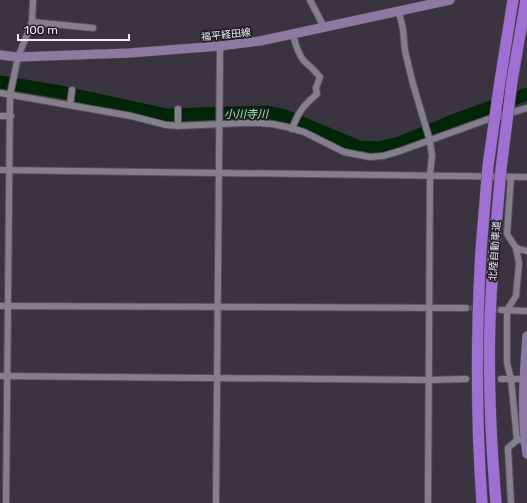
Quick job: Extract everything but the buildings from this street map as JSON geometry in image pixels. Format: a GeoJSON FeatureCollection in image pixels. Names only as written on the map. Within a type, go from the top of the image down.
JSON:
{"type":"FeatureCollection","features":[{"type":"Feature","properties":{"kind":"highway","name":"北陸自動車道"},"geometry":{"type":"LineString","coordinates":[[482,503],[479,449],[477,318],[481,250],[488,166],[513,0]]}},
{"type":"Feature","properties":{"kind":"highway","name":"北陸自動車道"},"geometry":{"type":"LineString","coordinates":[[496,503],[492,447],[490,320],[494,250],[501,169],[512,81],[526,0]]}},
{"type":"Feature","properties":{"kind":"main road","name":"福平経田線"},"geometry":{"type":"LineString","coordinates":[[0,55],[18,57],[129,53],[220,46],[260,41],[450,0]]}},
{"type":"Feature","properties":{"kind":"main road"},"geometry":{"type":"LineString","coordinates":[[527,336],[521,440],[527,454]]}},
{"type":"Feature","properties":{"kind":"street"},"geometry":{"type":"LineString","coordinates":[[6,503],[11,116],[10,95],[18,57],[32,22],[33,0]]}},
{"type":"Feature","properties":{"kind":"street"},"geometry":{"type":"LineString","coordinates":[[310,0],[324,27]]}},
{"type":"Feature","properties":{"kind":"street"},"geometry":{"type":"LineString","coordinates":[[399,12],[404,29],[405,51],[430,141],[432,156],[430,175],[428,503]]}},
{"type":"Feature","properties":{"kind":"street"},"geometry":{"type":"LineString","coordinates":[[32,22],[93,28]]}},
{"type":"Feature","properties":{"kind":"street"},"geometry":{"type":"LineString","coordinates":[[292,128],[304,105],[317,94],[316,88],[320,77],[312,67],[303,60],[296,47],[293,34]]}},
{"type":"Feature","properties":{"kind":"street"},"geometry":{"type":"LineString","coordinates":[[216,503],[220,46]]}},
{"type":"Feature","properties":{"kind":"street"},"geometry":{"type":"LineString","coordinates":[[70,106],[72,90]]}},
{"type":"Feature","properties":{"kind":"street"},"geometry":{"type":"LineString","coordinates":[[0,93],[131,116],[166,125],[178,126],[220,122],[259,123],[292,128],[304,132],[344,152],[370,157],[383,156],[430,141],[486,120],[527,108]]}},
{"type":"Feature","properties":{"kind":"street"},"geometry":{"type":"LineString","coordinates":[[178,109],[178,126]]}},
{"type":"Feature","properties":{"kind":"street"},"geometry":{"type":"LineString","coordinates":[[0,116],[11,116]]}},
{"type":"Feature","properties":{"kind":"street"},"geometry":{"type":"LineString","coordinates":[[0,170],[527,177]]}},
{"type":"Feature","properties":{"kind":"street"},"geometry":{"type":"LineString","coordinates":[[511,176],[507,234],[516,248],[520,263],[516,296],[504,310],[507,363],[521,440],[508,448],[511,503]]}},
{"type":"Feature","properties":{"kind":"street"},"geometry":{"type":"LineString","coordinates":[[516,248],[527,251]]}},
{"type":"Feature","properties":{"kind":"street"},"geometry":{"type":"LineString","coordinates":[[0,306],[466,308]]}},
{"type":"Feature","properties":{"kind":"street"},"geometry":{"type":"LineString","coordinates":[[504,310],[527,311]]}},
{"type":"Feature","properties":{"kind":"street"},"geometry":{"type":"LineString","coordinates":[[0,376],[217,379],[466,379]]}},
{"type":"Feature","properties":{"kind":"street"},"geometry":{"type":"LineString","coordinates":[[501,379],[524,379]]}},
{"type":"Feature","properties":{"kind":"waterway","name":"小川寺川"},"geometry":{"type":"LineString","coordinates":[[0,82],[61,92],[167,115],[267,112],[285,116],[359,147],[378,148],[400,143],[455,120],[527,94]]}},
{"type":"Feature","properties":{"kind":"tunnel"},"geometry":{"type":"LineString","coordinates":[[466,308],[501,310]]}}]}
